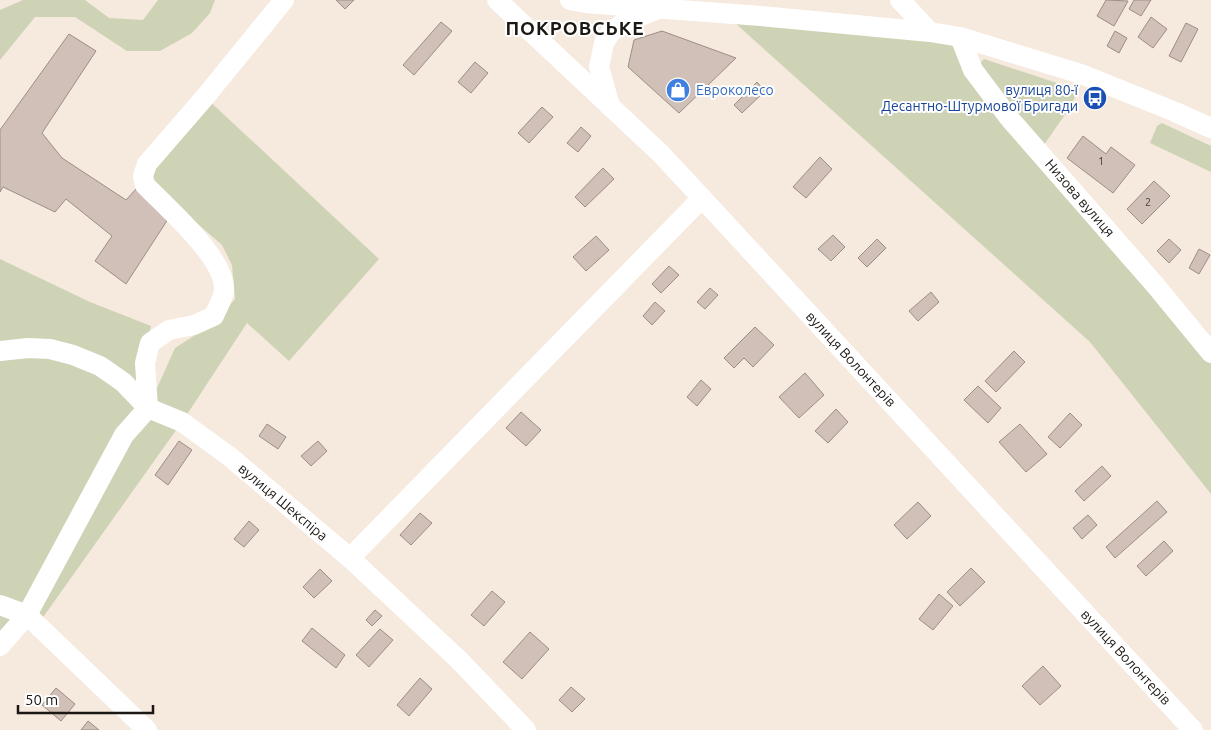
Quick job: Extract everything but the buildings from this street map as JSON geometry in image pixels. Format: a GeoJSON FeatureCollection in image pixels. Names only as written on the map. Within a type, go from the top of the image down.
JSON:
{"type":"FeatureCollection","features":[{"type":"Feature","properties":{"kind":"street"},"geometry":{"type":"LineString","coordinates":[[0,646],[27,615],[124,435],[148,408],[145,363],[150,343],[169,330],[194,325],[214,316],[224,291],[222,272],[208,250],[145,185],[143,176],[147,164],[205,97],[284,0]]}},
{"type":"Feature","properties":{"kind":"street","name":"вулиця Волонтерів"},"geometry":{"type":"LineString","coordinates":[[497,0],[660,154],[702,198],[1193,730]]}},
{"type":"Feature","properties":{"kind":"street"},"geometry":{"type":"LineString","coordinates":[[570,0],[585,3],[930,32],[960,37],[1082,74],[1211,128]]}},
{"type":"Feature","properties":{"kind":"street"},"geometry":{"type":"LineString","coordinates":[[900,0],[930,32]]}},
{"type":"Feature","properties":{"kind":"street"},"geometry":{"type":"LineString","coordinates":[[610,106],[599,67],[604,43],[610,33],[623,23],[662,8]]}},
{"type":"Feature","properties":{"kind":"street","name":"Низова вулиця"},"geometry":{"type":"LineString","coordinates":[[960,37],[974,70],[1010,119],[1156,286],[1211,353]]}},
{"type":"Feature","properties":{"kind":"street"},"geometry":{"type":"LineString","coordinates":[[350,558],[702,198]]}},
{"type":"Feature","properties":{"kind":"street","name":"вулиця Шекспіра"},"geometry":{"type":"LineString","coordinates":[[0,351],[28,348],[50,349],[73,355],[100,366],[123,382],[148,408],[182,422],[213,445],[350,558],[459,660],[526,730]]}},
{"type":"Feature","properties":{"kind":"street"},"geometry":{"type":"LineString","coordinates":[[0,605],[27,615],[147,730]]}},
{"type":"Feature","properties":{"kind":"green space"},"geometry":{"type":"Polygon","coordinates":[[[23,0],[85,0],[109,18],[143,20],[158,0],[215,0],[210,13],[192,33],[160,51],[127,51],[75,17],[35,17],[0,60],[0,10],[23,0]]]}},
{"type":"Feature","properties":{"kind":"green space"},"geometry":{"type":"Polygon","coordinates":[[[724,13],[960,37],[973,70],[984,59],[1078,90],[1071,106],[1039,152],[1211,353],[1211,494],[1090,342],[724,13]]]}},
{"type":"Feature","properties":{"kind":"green space"},"geometry":{"type":"Polygon","coordinates":[[[205,97],[379,259],[289,361],[247,323],[182,422],[148,408],[175,348],[214,323],[235,299],[232,265],[222,245],[143,176],[205,97]]]}},
{"type":"Feature","properties":{"kind":"green space"},"geometry":{"type":"Polygon","coordinates":[[[1162,123],[1211,146],[1211,172],[1150,143],[1157,126],[1162,123]]]}},
{"type":"Feature","properties":{"kind":"green space"},"geometry":{"type":"Polygon","coordinates":[[[0,259],[90,302],[151,326],[141,362],[139,407],[25,606],[0,636],[0,259]]]}},
{"type":"Feature","properties":{"kind":"green space"},"geometry":{"type":"Polygon","coordinates":[[[150,414],[179,426],[41,620],[33,613],[128,438],[150,414]]]}},
{"type":"Feature","properties":{"kind":"place","name":"Евроколесо"},"geometry":{"type":"Point","coordinates":[678,90]}},
{"type":"Feature","properties":{"kind":"place","name":"вулиця 80-ї Десантно-Штурмової Бригади"},"geometry":{"type":"Point","coordinates":[1095,98]}},
{"type":"Feature","properties":{"kind":"district","name":"ПОКРОВСЬКЕ"},"geometry":{"type":"Point","coordinates":[575,28]}}]}
